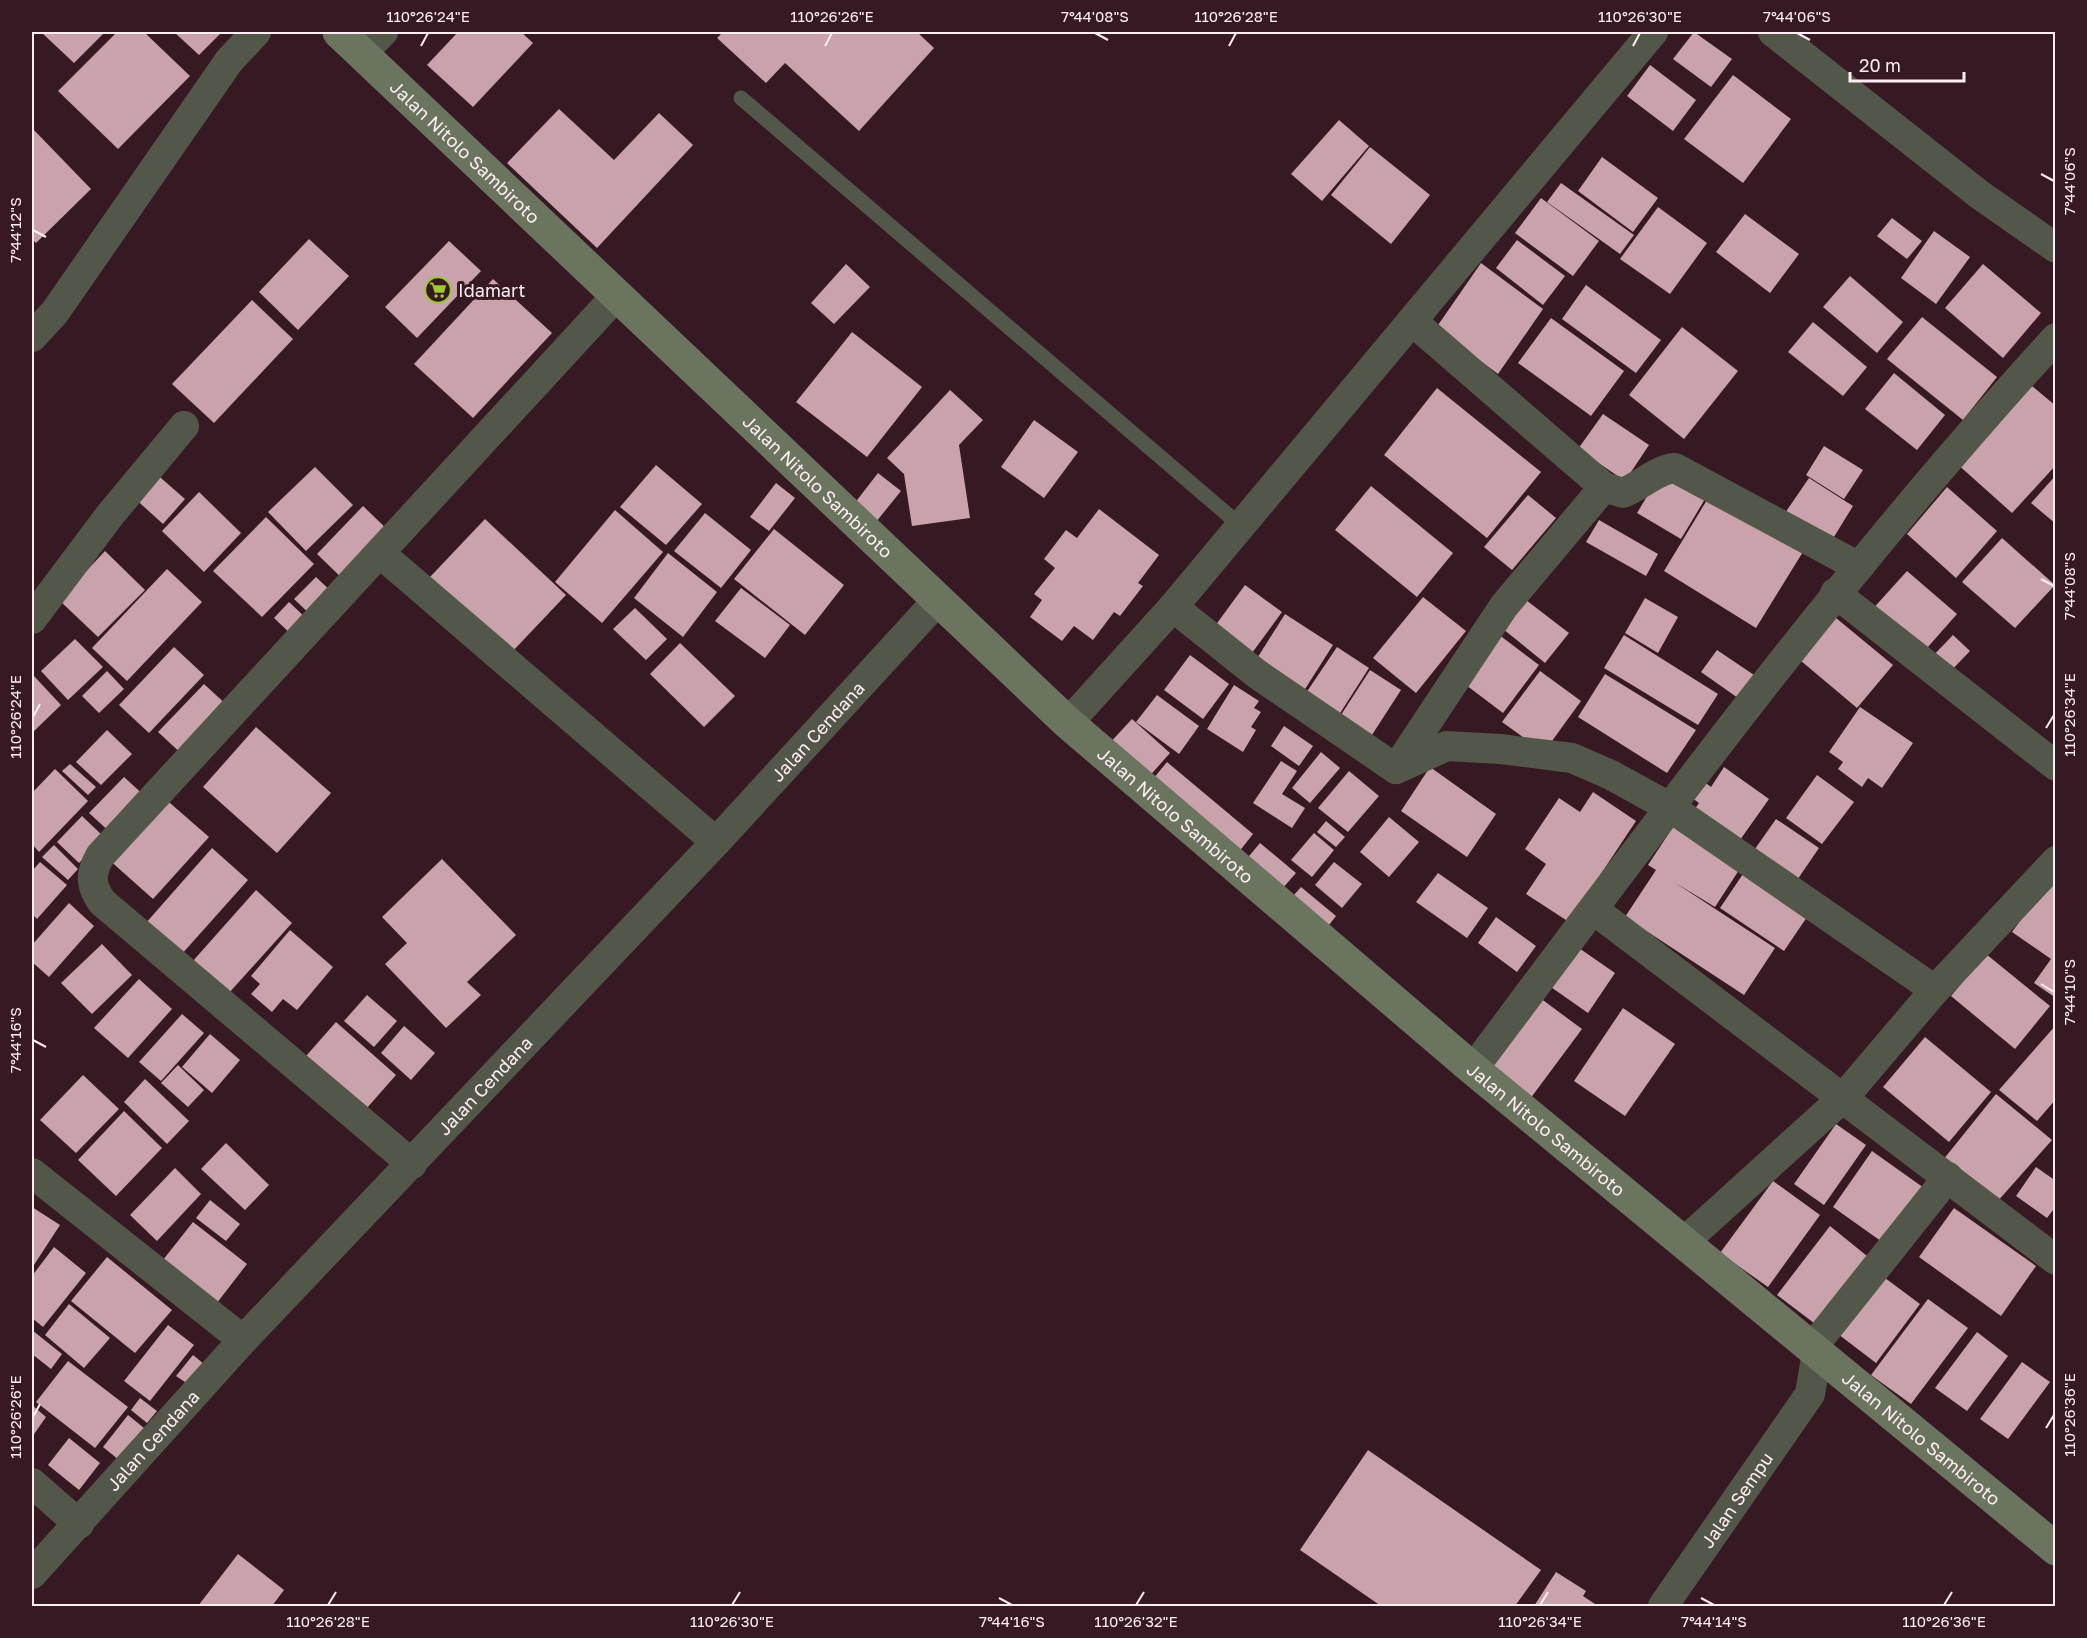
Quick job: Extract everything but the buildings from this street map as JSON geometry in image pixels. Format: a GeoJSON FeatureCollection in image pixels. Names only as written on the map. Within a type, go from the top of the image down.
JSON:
{"type":"FeatureCollection","features":[{"type":"Feature","properties":{"kind":"street"},"geometry":{"type":"LineString","coordinates":[[32,337],[55,312],[229,61],[256,32]]}},
{"type":"Feature","properties":{"kind":"street"},"geometry":{"type":"LineString","coordinates":[[1068,723],[1173,607],[1653,32]]}},
{"type":"Feature","properties":{"kind":"street"},"geometry":{"type":"LineString","coordinates":[[1773,32],[1980,195],[2055,248]]}},
{"type":"Feature","properties":{"kind":"street","name":"Jalan Nitolo Sambiroto"},"geometry":{"type":"LineString","coordinates":[[361,39],[617,295],[1068,723],[1473,1069],[2055,1549]]}},
{"type":"Feature","properties":{"kind":"street"},"geometry":{"type":"LineString","coordinates":[[412,1164],[102,902],[93,888],[92,871],[100,856],[381,554],[617,295]]}},
{"type":"Feature","properties":{"kind":"street"},"geometry":{"type":"LineString","coordinates":[[1412,321],[1604,487],[1623,493],[1643,484],[1664,469],[1675,468],[1859,567]]}},
{"type":"Feature","properties":{"kind":"street"},"geometry":{"type":"LineString","coordinates":[[1473,1069],[1835,593],[1980,421],[2055,338]]}},
{"type":"Feature","properties":{"kind":"street"},"geometry":{"type":"LineString","coordinates":[[32,619],[110,515],[184,426]]}},
{"type":"Feature","properties":{"kind":"street"},"geometry":{"type":"LineString","coordinates":[[1396,769],[1504,606],[1604,487]]}},
{"type":"Feature","properties":{"kind":"street"},"geometry":{"type":"LineString","coordinates":[[381,554],[716,842]]}},
{"type":"Feature","properties":{"kind":"street"},"geometry":{"type":"LineString","coordinates":[[1835,593],[2055,766]]}},
{"type":"Feature","properties":{"kind":"street","name":"Jalan Cendana"},"geometry":{"type":"LineString","coordinates":[[32,1574],[243,1340],[716,842],[939,599]]}},
{"type":"Feature","properties":{"kind":"street"},"geometry":{"type":"LineString","coordinates":[[1173,607],[1257,674],[1396,769]]}},
{"type":"Feature","properties":{"kind":"street"},"geometry":{"type":"LineString","coordinates":[[1396,769],[1447,746],[1500,749],[1572,758],[1611,774],[1671,808],[1935,990]]}},
{"type":"Feature","properties":{"kind":"street"},"geometry":{"type":"LineString","coordinates":[[1684,1242],[1844,1098],[1935,990],[2055,861]]}},
{"type":"Feature","properties":{"kind":"street"},"geometry":{"type":"LineString","coordinates":[[1593,910],[2055,1260]]}},
{"type":"Feature","properties":{"kind":"street"},"geometry":{"type":"LineString","coordinates":[[32,1173],[243,1340]]}},
{"type":"Feature","properties":{"kind":"street"},"geometry":{"type":"LineString","coordinates":[[1814,1350],[1948,1177]]}},
{"type":"Feature","properties":{"kind":"street","name":"Jalan Sempu"},"geometry":{"type":"LineString","coordinates":[[1663,1606],[1810,1394],[1814,1350]]}},
{"type":"Feature","properties":{"kind":"street"},"geometry":{"type":"LineString","coordinates":[[1810,1394],[1853,1382]]}},
{"type":"Feature","properties":{"kind":"street"},"geometry":{"type":"LineString","coordinates":[[32,1483],[79,1524]]}},
{"type":"Feature","properties":{"kind":"lane"},"geometry":{"type":"LineString","coordinates":[[741,98],[1241,526]]}},
{"type":"Feature","properties":{"kind":"place","name":"Idamart"},"geometry":{"type":"Point","coordinates":[438,290]}}]}
